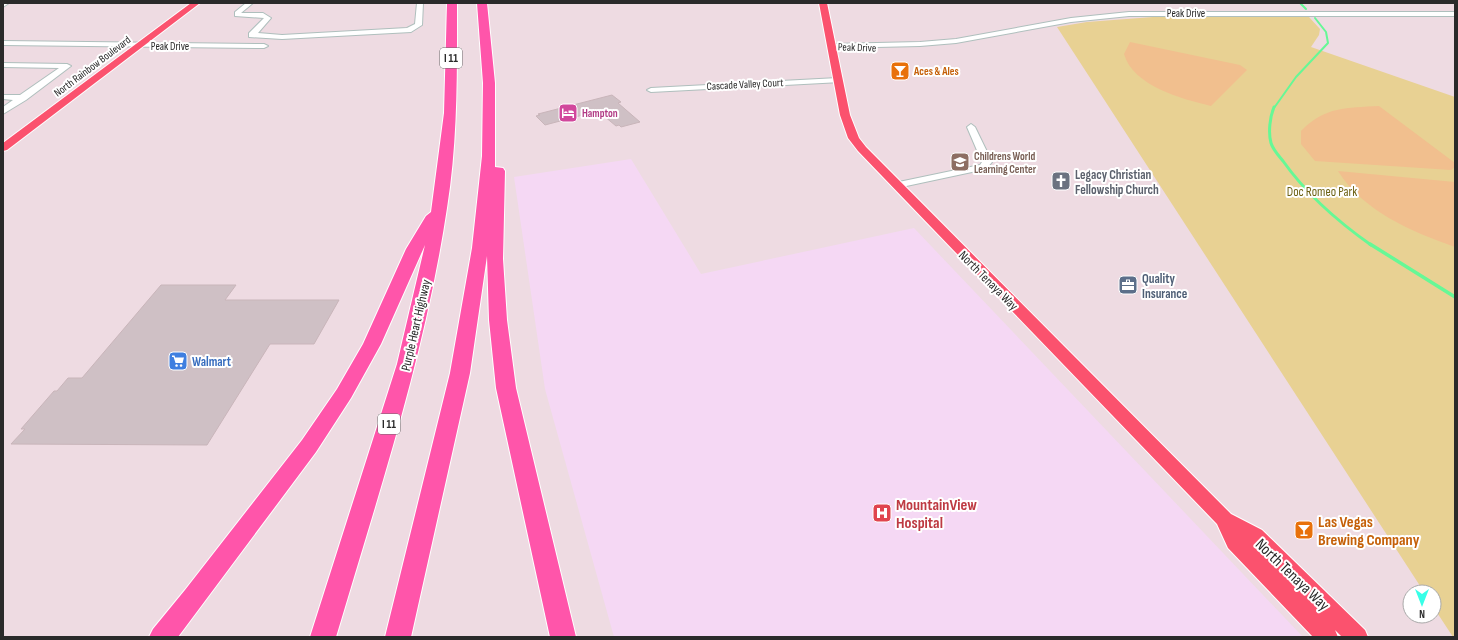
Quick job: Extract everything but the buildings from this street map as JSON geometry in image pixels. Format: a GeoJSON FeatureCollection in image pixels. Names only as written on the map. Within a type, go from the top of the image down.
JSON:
{"type":"FeatureCollection","features":[{"type":"Feature","properties":{"kind":"highway","name":"Purple Heart Highway"},"geometry":{"type":"LineString","coordinates":[[323,637],[407,364],[440,207],[450,113],[452,3]]}},
{"type":"Feature","properties":{"kind":"highway"},"geometry":{"type":"LineString","coordinates":[[398,637],[460,372],[480,248],[489,156],[489,83],[482,3]]}},
{"type":"Feature","properties":{"kind":"highway"},"geometry":{"type":"LineString","coordinates":[[489,83],[498,101],[499,146],[495,259],[498,320],[504,375],[563,637]]}},
{"type":"Feature","properties":{"kind":"highway"},"geometry":{"type":"LineString","coordinates":[[162,637],[194,598],[309,446],[344,392],[372,344],[414,249],[440,207]]}},
{"type":"Feature","properties":{"kind":"main road","name":"North Rainbow Boulevard"},"geometry":{"type":"LineString","coordinates":[[3,148],[196,3]]}},
{"type":"Feature","properties":{"kind":"main road","name":"North Tenaya Way"},"geometry":{"type":"LineString","coordinates":[[823,3],[833,46],[845,115],[854,138],[862,149],[1224,520],[1235,542],[1327,637]]}},
{"type":"Feature","properties":{"kind":"main road","name":"North Tenaya Way"},"geometry":{"type":"LineString","coordinates":[[1224,520],[1255,536],[1358,637]]}},
{"type":"Feature","properties":{"kind":"street"},"geometry":{"type":"LineString","coordinates":[[250,3],[237,13],[237,15],[263,15],[268,18],[252,35],[282,37],[408,30],[418,25],[420,3]]}},
{"type":"Feature","properties":{"kind":"street","name":"Peak Drive"},"geometry":{"type":"LineString","coordinates":[[833,46],[870,48],[908,47],[920,44],[983,37],[1049,23],[1129,14],[1187,11],[1455,14]]}},
{"type":"Feature","properties":{"kind":"street","name":"Peak Drive"},"geometry":{"type":"LineString","coordinates":[[3,42],[139,46],[264,46]]}},
{"type":"Feature","properties":{"kind":"street"},"geometry":{"type":"LineString","coordinates":[[3,65],[67,66],[3,111]]}},
{"type":"Feature","properties":{"kind":"street","name":"Cascade Valley Court"},"geometry":{"type":"LineString","coordinates":[[651,90],[747,83],[838,80]]}},
{"type":"Feature","properties":{"kind":"street"},"geometry":{"type":"LineString","coordinates":[[3,98],[23,98]]}},
{"type":"Feature","properties":{"kind":"street"},"geometry":{"type":"LineString","coordinates":[[897,185],[983,167],[987,162],[971,127]]}},
{"type":"Feature","properties":{"kind":"shaded area"},"geometry":{"type":"Polygon","coordinates":[[[1130,42],[1240,65],[1247,70],[1211,106],[1173,95],[1148,83],[1137,75],[1129,65],[1124,54],[1130,42]]]}},
{"type":"Feature","properties":{"kind":"shaded area"},"geometry":{"type":"Polygon","coordinates":[[[1379,106],[1455,163],[1455,167],[1451,170],[1315,161],[1301,144],[1301,131],[1319,117],[1346,108],[1379,106]]]}},
{"type":"Feature","properties":{"kind":"shaded area","name":"MountainView Hospital"},"geometry":{"type":"Polygon","coordinates":[[[631,159],[701,274],[914,228],[1303,637],[614,637],[545,389],[514,177],[631,159]]]}},
{"type":"Feature","properties":{"kind":"shaded area"},"geometry":{"type":"Polygon","coordinates":[[[1338,171],[1455,182],[1455,247],[1406,227],[1375,209],[1348,185],[1338,171]]]}},
{"type":"Feature","properties":{"kind":"green space","name":"Doc Romeo Park"},"geometry":{"type":"Polygon","coordinates":[[[1153,17],[1309,17],[1320,29],[1319,35],[1311,47],[1455,97],[1455,637],[1453,637],[1442,620],[1442,584],[1419,584],[1057,27],[1087,22],[1153,17]]]}},
{"type":"Feature","properties":{"kind":"waterway"},"geometry":{"type":"LineString","coordinates":[[1300,3],[1306,9]]}},
{"type":"Feature","properties":{"kind":"waterway"},"geometry":{"type":"LineString","coordinates":[[1274,108],[1296,77],[1328,43],[1326,32],[1315,18]]}},
{"type":"Feature","properties":{"kind":"waterway"},"geometry":{"type":"LineString","coordinates":[[1274,107],[1271,115],[1270,134],[1271,143],[1275,150],[1302,185],[1323,207],[1346,227],[1371,245]]}},
{"type":"Feature","properties":{"kind":"waterway"},"geometry":{"type":"LineString","coordinates":[[1370,244],[1455,297]]}},
{"type":"Feature","properties":{"kind":"place","name":"Aces & Ales"},"geometry":{"type":"Point","coordinates":[900,71]}},
{"type":"Feature","properties":{"kind":"place","name":"Hampton"},"geometry":{"type":"Point","coordinates":[568,113]}},
{"type":"Feature","properties":{"kind":"place","name":"Childrens World Learning Center"},"geometry":{"type":"Point","coordinates":[960,162]}},
{"type":"Feature","properties":{"kind":"place","name":"Legacy Christian Fellowship Church"},"geometry":{"type":"Point","coordinates":[1061,181]}},
{"type":"Feature","properties":{"kind":"place","name":"Quality Insurance"},"geometry":{"type":"Point","coordinates":[1128,285]}},
{"type":"Feature","properties":{"kind":"place","name":"Walmart"},"geometry":{"type":"Point","coordinates":[178,361]}},
{"type":"Feature","properties":{"kind":"place","name":"MountainView Hospital"},"geometry":{"type":"Point","coordinates":[882,513]}},
{"type":"Feature","properties":{"kind":"place","name":"Las Vegas Brewing Company"},"geometry":{"type":"Point","coordinates":[1304,530]}}]}
